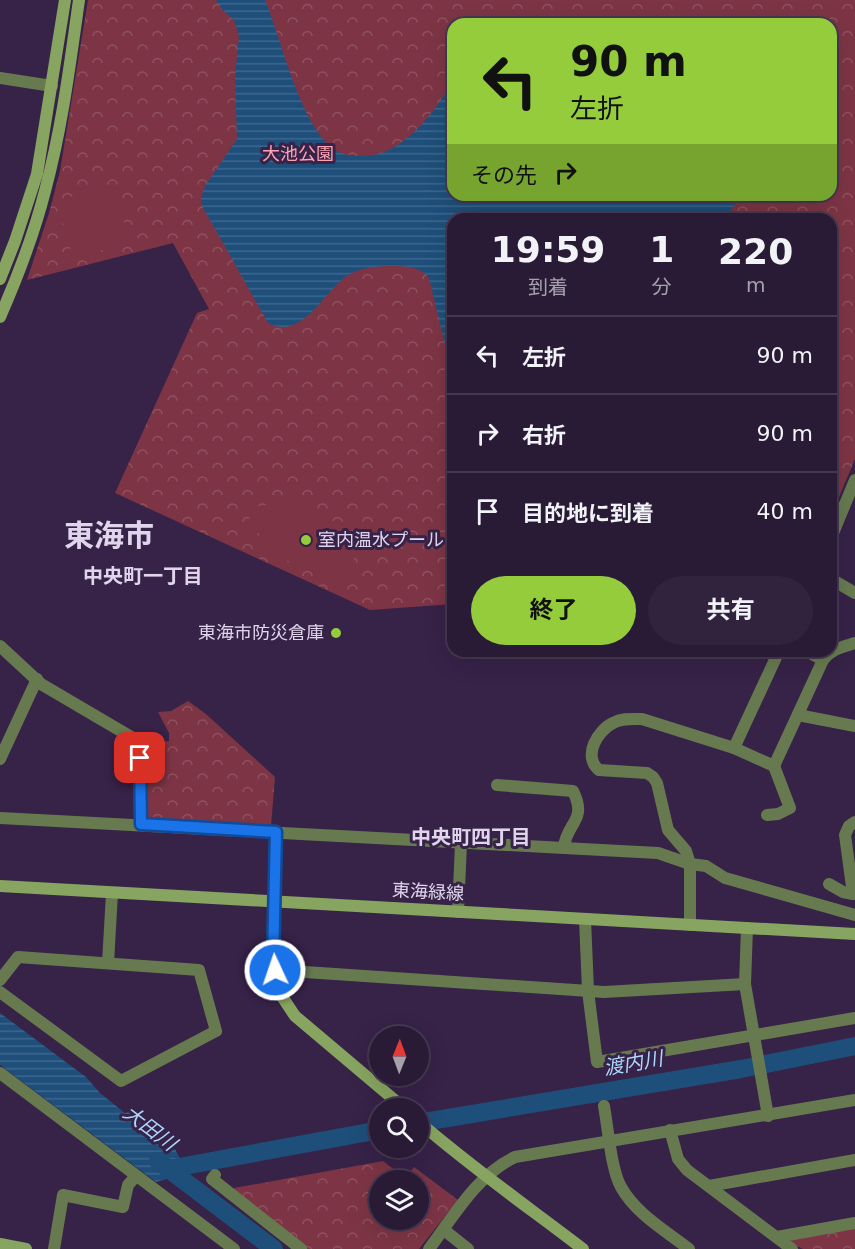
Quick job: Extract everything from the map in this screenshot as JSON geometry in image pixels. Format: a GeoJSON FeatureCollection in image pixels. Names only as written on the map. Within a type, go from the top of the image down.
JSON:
{"type":"FeatureCollection","features":[{"type":"Feature","properties":{"kind":"street"},"geometry":{"type":"LineString","coordinates":[[0,279],[5,250],[37,174],[65,0]]}},
{"type":"Feature","properties":{"kind":"street"},"geometry":{"type":"LineString","coordinates":[[0,317],[25,258],[45,193],[66,88],[79,0]]}},
{"type":"Feature","properties":{"kind":"street"},"geometry":{"type":"LineString","coordinates":[[0,78],[52,86]]}},
{"type":"Feature","properties":{"kind":"street"},"geometry":{"type":"LineString","coordinates":[[837,524],[855,480]]}},
{"type":"Feature","properties":{"kind":"street"},"geometry":{"type":"LineString","coordinates":[[837,582],[855,593]]}},
{"type":"Feature","properties":{"kind":"street"},"geometry":{"type":"LineString","coordinates":[[837,648],[855,643]]}},
{"type":"Feature","properties":{"kind":"street"},"geometry":{"type":"LineString","coordinates":[[0,646],[41,684],[138,741],[141,824]]}},
{"type":"Feature","properties":{"kind":"street"},"geometry":{"type":"LineString","coordinates":[[734,748],[776,657]]}},
{"type":"Feature","properties":{"kind":"street"},"geometry":{"type":"LineString","coordinates":[[817,657],[823,660]]}},
{"type":"Feature","properties":{"kind":"street"},"geometry":{"type":"LineString","coordinates":[[774,766],[826,657]]}},
{"type":"Feature","properties":{"kind":"street"},"geometry":{"type":"LineString","coordinates":[[0,759],[37,679]]}},
{"type":"Feature","properties":{"kind":"street"},"geometry":{"type":"LineString","coordinates":[[798,715],[855,726]]}},
{"type":"Feature","properties":{"kind":"street"},"geometry":{"type":"LineString","coordinates":[[690,925],[690,864],[686,851],[668,830],[657,783],[653,777],[639,772],[599,770],[594,766],[592,751],[598,736],[612,723],[642,718],[734,748],[774,766],[790,808],[778,814],[767,815]]}},
{"type":"Feature","properties":{"kind":"street"},"geometry":{"type":"LineString","coordinates":[[497,785],[573,790],[578,809],[576,823],[565,837],[564,847]]}},
{"type":"Feature","properties":{"kind":"street"},"geometry":{"type":"LineString","coordinates":[[0,818],[658,853],[690,864],[706,866],[725,878],[855,915],[844,835],[849,826],[855,822]]}},
{"type":"Feature","properties":{"kind":"street"},"geometry":{"type":"LineString","coordinates":[[276,832],[273,960],[279,992],[295,1016],[392,1098]]}},
{"type":"Feature","properties":{"kind":"street"},"geometry":{"type":"LineString","coordinates":[[458,912],[461,843]]}},
{"type":"Feature","properties":{"kind":"street"},"geometry":{"type":"LineString","coordinates":[[829,884],[843,892],[853,894]]}},
{"type":"Feature","properties":{"kind":"street","name":"東海緑線"},"geometry":{"type":"LineString","coordinates":[[0,886],[855,934]]}},
{"type":"Feature","properties":{"kind":"street"},"geometry":{"type":"LineString","coordinates":[[108,963],[112,893]]}},
{"type":"Feature","properties":{"kind":"street"},"geometry":{"type":"LineString","coordinates":[[585,919],[588,991],[597,1062],[754,1039],[855,1018]]}},
{"type":"Feature","properties":{"kind":"street"},"geometry":{"type":"LineString","coordinates":[[747,928],[745,984],[768,1116]]}},
{"type":"Feature","properties":{"kind":"street"},"geometry":{"type":"LineString","coordinates":[[0,980],[18,957],[199,970],[216,1031],[121,1081],[0,992]]}},
{"type":"Feature","properties":{"kind":"street"},"geometry":{"type":"LineString","coordinates":[[275,970],[604,992],[745,984]]}},
{"type":"Feature","properties":{"kind":"street"},"geometry":{"type":"LineString","coordinates":[[0,1073],[234,1249]]}},
{"type":"Feature","properties":{"kind":"street"},"geometry":{"type":"LineString","coordinates":[[429,1249],[487,1175],[499,1164],[515,1157],[855,1100]]}},
{"type":"Feature","properties":{"kind":"street"},"geometry":{"type":"LineString","coordinates":[[604,1106],[609,1141],[620,1186],[642,1213],[689,1249]]}},
{"type":"Feature","properties":{"kind":"street"},"geometry":{"type":"LineString","coordinates":[[429,1130],[456,1154],[583,1249]]}},
{"type":"Feature","properties":{"kind":"street"},"geometry":{"type":"LineString","coordinates":[[670,1130],[678,1159],[687,1170],[792,1249]]}},
{"type":"Feature","properties":{"kind":"street"},"geometry":{"type":"LineString","coordinates":[[709,1186],[855,1160]]}},
{"type":"Feature","properties":{"kind":"street"},"geometry":{"type":"LineString","coordinates":[[214,1175],[212,1179],[301,1249]]}},
{"type":"Feature","properties":{"kind":"street"},"geometry":{"type":"LineString","coordinates":[[54,1249],[63,1195],[123,1208],[128,1185],[136,1176]]}},
{"type":"Feature","properties":{"kind":"street"},"geometry":{"type":"LineString","coordinates":[[777,1237],[855,1223]]}},
{"type":"Feature","properties":{"kind":"street"},"geometry":{"type":"LineString","coordinates":[[444,1230],[468,1249]]}},
{"type":"Feature","properties":{"kind":"street"},"geometry":{"type":"LineString","coordinates":[[0,1244],[26,1249]]}},
{"type":"Feature","properties":{"kind":"green space","name":"大池公園"},"geometry":{"type":"Polygon","coordinates":[[[88,0],[855,0],[855,459],[837,502],[837,213],[447,213],[447,604],[370,610],[115,493],[197,313],[209,309],[173,243],[27,280],[60,171],[88,0]]]}},
{"type":"Feature","properties":{"kind":"green space"},"geometry":{"type":"Polygon","coordinates":[[[111,186],[131,241],[73,259],[57,201],[111,186]]]}},
{"type":"Feature","properties":{"kind":"green space","name":"室内温水プール"},"geometry":{"type":"Polygon","coordinates":[[[287,496],[349,528],[358,549],[341,585],[256,546],[261,535],[253,528],[251,533],[244,530],[256,505],[261,507],[287,496]]]}},
{"type":"Feature","properties":{"kind":"green space"},"geometry":{"type":"Polygon","coordinates":[[[188,701],[206,714],[275,777],[271,826],[147,820],[146,743],[169,741],[169,733],[158,712],[171,711],[188,701]]]}},
{"type":"Feature","properties":{"kind":"green space"},"geometry":{"type":"Polygon","coordinates":[[[383,1161],[395,1170],[369,1170],[369,1230],[429,1230],[429,1178],[458,1200],[419,1249],[306,1249],[233,1194],[234,1188],[383,1161]]]}},
{"type":"Feature","properties":{"kind":"green space"},"geometry":{"type":"Polygon","coordinates":[[[855,1227],[855,1249],[803,1249],[791,1243],[792,1238],[855,1227]]]}},
{"type":"Feature","properties":{"kind":"water"},"geometry":{"type":"Polygon","coordinates":[[[216,0],[265,0],[294,82],[313,124],[324,140],[337,151],[345,154],[373,155],[395,147],[416,130],[434,110],[447,90],[447,201],[737,201],[729,213],[447,213],[447,345],[429,278],[423,272],[404,266],[368,268],[350,274],[303,319],[292,325],[281,327],[268,323],[201,204],[205,186],[237,139],[235,77],[239,36],[234,20],[216,0]]]}},
{"type":"Feature","properties":{"kind":"water"},"geometry":{"type":"Polygon","coordinates":[[[0,1013],[86,1077],[100,1093],[125,1113],[132,1106],[136,1120],[171,1142],[188,1173],[156,1182],[0,1065],[0,1013]]]}},
{"type":"Feature","properties":{"kind":"waterway","name":"渡内川"},"geometry":{"type":"LineString","coordinates":[[429,1121],[741,1069],[855,1046]]}},
{"type":"Feature","properties":{"kind":"waterway","name":"渡内川"},"geometry":{"type":"LineString","coordinates":[[168,1169],[369,1132]]}},
{"type":"Feature","properties":{"kind":"waterway","name":"大田川"},"geometry":{"type":"LineString","coordinates":[[158,1161],[274,1249]]}},
{"type":"Feature","properties":{"kind":"place","name":"室内温水プール"},"geometry":{"type":"Point","coordinates":[306,540]}},
{"type":"Feature","properties":{"kind":"place","name":"東海市防災倉庫"},"geometry":{"type":"Point","coordinates":[336,633]}},
{"type":"Feature","properties":{"kind":"district","name":"東海市"},"geometry":{"type":"Point","coordinates":[109,536]}},
{"type":"Feature","properties":{"kind":"district","name":"中央町一丁目"},"geometry":{"type":"Point","coordinates":[143,576]}},
{"type":"Feature","properties":{"kind":"district","name":"中央町四丁目"},"geometry":{"type":"Point","coordinates":[471,837]}},
{"type":"Feature","properties":{"kind":"route"},"geometry":{"type":"LineString","coordinates":[[140,758],[141,824],[276,832],[273,960],[275,970]]}}]}
